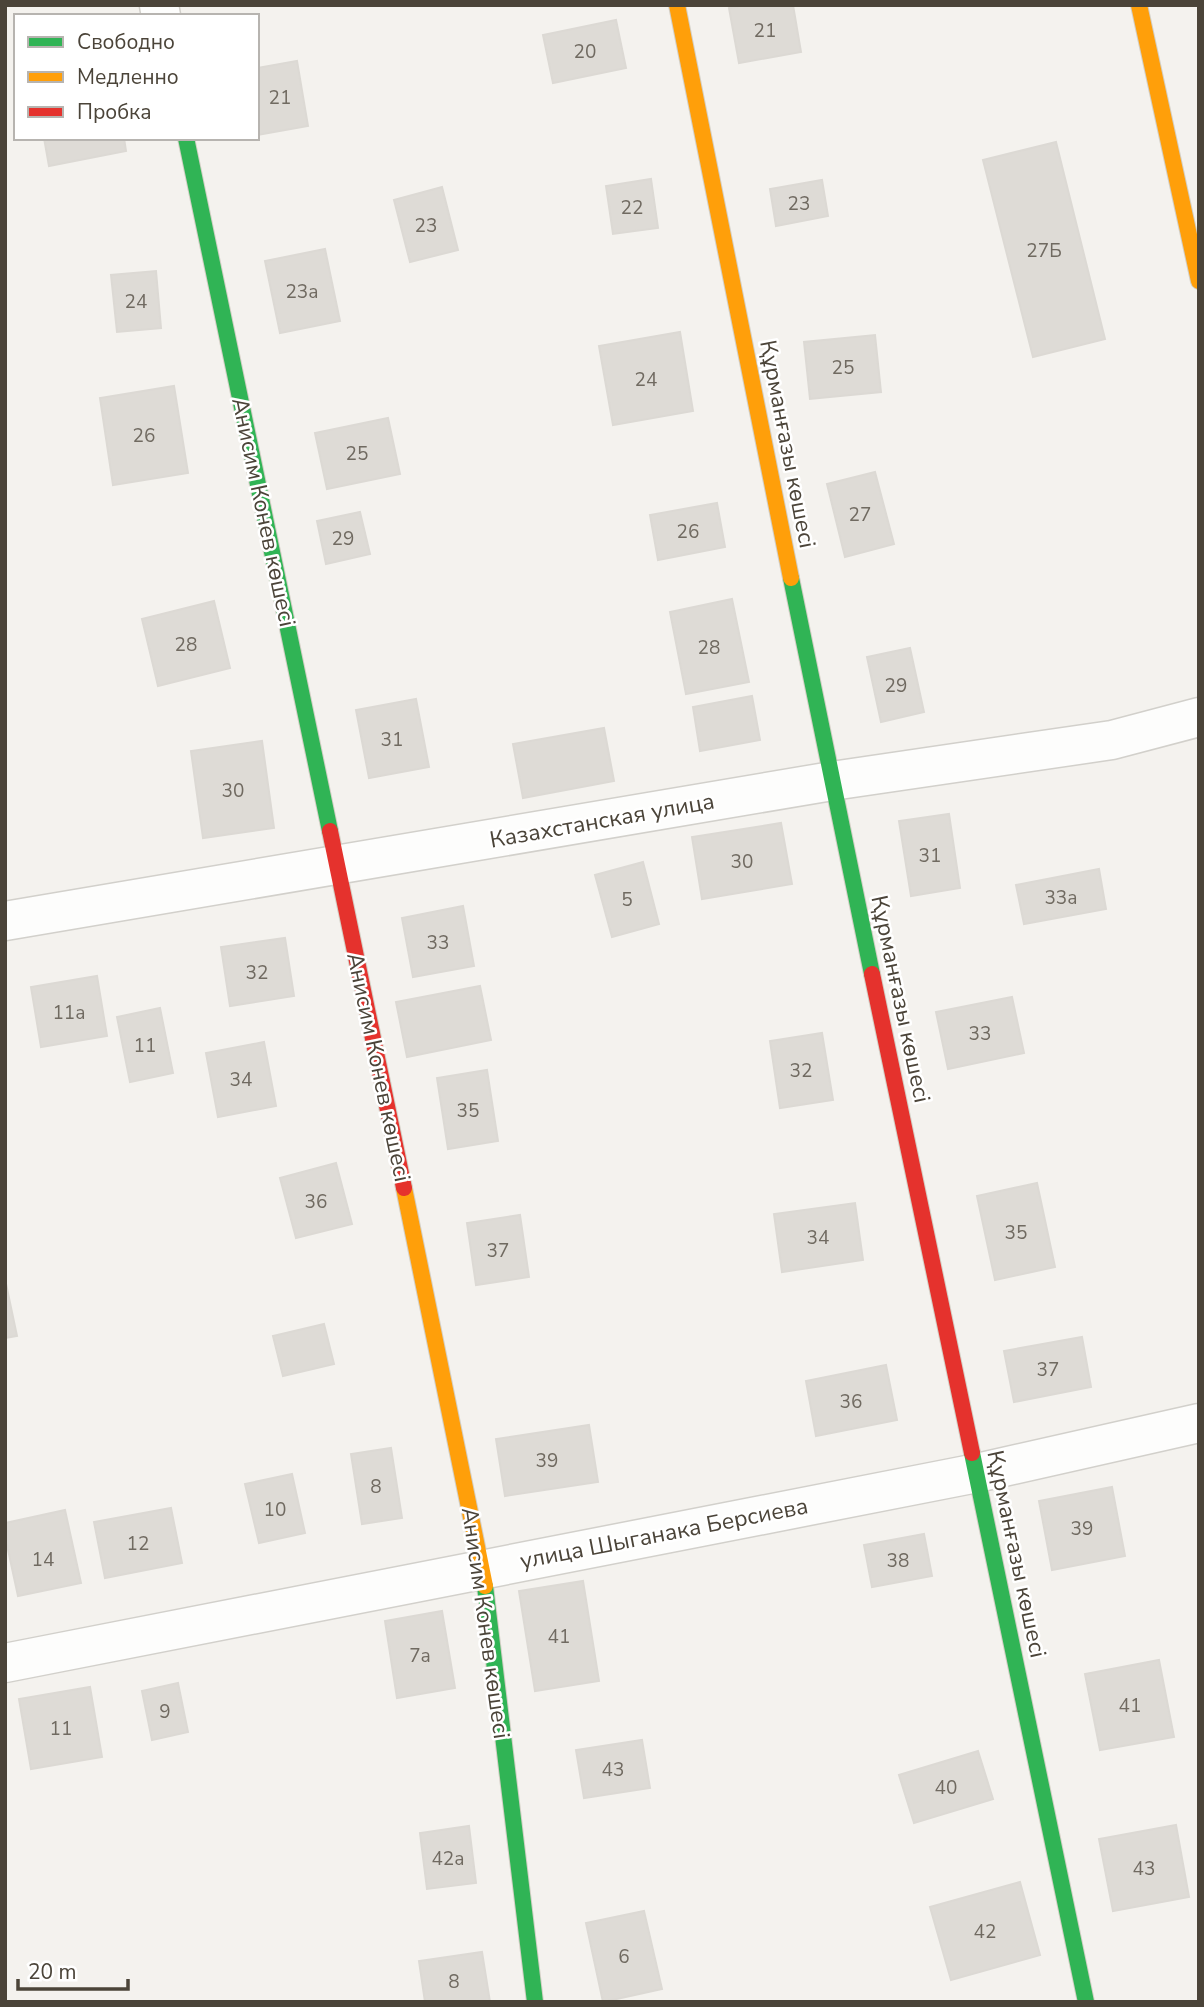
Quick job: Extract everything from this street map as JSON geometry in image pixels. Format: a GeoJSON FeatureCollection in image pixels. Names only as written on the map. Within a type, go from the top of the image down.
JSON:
{"type":"FeatureCollection","features":[{"type":"Feature","properties":{"kind":"main road","name":"Құрманғазы көшесі"},"geometry":{"type":"LineString","coordinates":[[677,5],[832,781],[1086,2002]]}},
{"type":"Feature","properties":{"kind":"main road"},"geometry":{"type":"LineString","coordinates":[[1139,5],[1199,281]]}},
{"type":"Feature","properties":{"kind":"main road","name":"Анисим Конев көшесі"},"geometry":{"type":"LineString","coordinates":[[186,140],[483,1568],[535,2002]]}},
{"type":"Feature","properties":{"kind":"street","name":"Казахстанская улица"},"geometry":{"type":"LineString","coordinates":[[5,921],[832,781],[1112,740],[1199,717]]}},
{"type":"Feature","properties":{"kind":"street","name":"улица Шыганака Берсиева"},"geometry":{"type":"LineString","coordinates":[[5,1662],[977,1473],[1199,1423]]}},
{"type":"Feature","properties":{"kind":"building"},"geometry":{"type":"Polygon","coordinates":[[[747,5],[793,5],[801,52],[739,63],[729,8],[747,5]]]}},
{"type":"Feature","properties":{"kind":"building"},"geometry":{"type":"Polygon","coordinates":[[[616,20],[626,68],[553,83],[543,35],[616,20]]]}},
{"type":"Feature","properties":{"kind":"building"},"geometry":{"type":"Polygon","coordinates":[[[297,61],[308,126],[259,135],[259,68],[297,61]]]}},
{"type":"Feature","properties":{"kind":"building"},"geometry":{"type":"Polygon","coordinates":[[[44,140],[124,140],[126,151],[49,166],[44,140]]]}},
{"type":"Feature","properties":{"kind":"building"},"geometry":{"type":"Polygon","coordinates":[[[1056,142],[1105,339],[1033,357],[983,160],[1056,142]]]}},
{"type":"Feature","properties":{"kind":"building"},"geometry":{"type":"Polygon","coordinates":[[[651,179],[658,228],[613,234],[606,186],[651,179]]]}},
{"type":"Feature","properties":{"kind":"building"},"geometry":{"type":"Polygon","coordinates":[[[822,180],[828,216],[776,226],[770,189],[822,180]]]}},
{"type":"Feature","properties":{"kind":"building"},"geometry":{"type":"Polygon","coordinates":[[[442,187],[458,250],[410,262],[394,200],[442,187]]]}},
{"type":"Feature","properties":{"kind":"building"},"geometry":{"type":"Polygon","coordinates":[[[325,249],[340,321],[280,333],[265,261],[325,249]]]}},
{"type":"Feature","properties":{"kind":"building"},"geometry":{"type":"Polygon","coordinates":[[[156,271],[161,328],[117,332],[111,275],[156,271]]]}},
{"type":"Feature","properties":{"kind":"building"},"geometry":{"type":"Polygon","coordinates":[[[680,332],[693,411],[613,425],[599,346],[680,332]]]}},
{"type":"Feature","properties":{"kind":"building"},"geometry":{"type":"Polygon","coordinates":[[[875,335],[881,392],[810,399],[804,342],[875,335]]]}},
{"type":"Feature","properties":{"kind":"building"},"geometry":{"type":"Polygon","coordinates":[[[174,386],[188,473],[113,485],[100,398],[174,386]]]}},
{"type":"Feature","properties":{"kind":"building"},"geometry":{"type":"Polygon","coordinates":[[[388,418],[400,474],[327,489],[315,433],[388,418]]]}},
{"type":"Feature","properties":{"kind":"building"},"geometry":{"type":"Polygon","coordinates":[[[875,472],[894,544],[845,557],[827,484],[875,472]]]}},
{"type":"Feature","properties":{"kind":"building"},"geometry":{"type":"Polygon","coordinates":[[[717,503],[725,547],[658,560],[650,515],[717,503]]]}},
{"type":"Feature","properties":{"kind":"building"},"geometry":{"type":"Polygon","coordinates":[[[360,512],[370,554],[326,564],[317,521],[360,512]]]}},
{"type":"Feature","properties":{"kind":"building"},"geometry":{"type":"Polygon","coordinates":[[[732,599],[749,682],[686,694],[670,612],[732,599]]]}},
{"type":"Feature","properties":{"kind":"building"},"geometry":{"type":"Polygon","coordinates":[[[214,601],[230,668],[158,686],[142,619],[214,601]]]}},
{"type":"Feature","properties":{"kind":"building"},"geometry":{"type":"Polygon","coordinates":[[[910,648],[924,712],[881,722],[867,657],[910,648]]]}},
{"type":"Feature","properties":{"kind":"building"},"geometry":{"type":"Polygon","coordinates":[[[752,696],[760,740],[700,751],[693,707],[752,696]]]}},
{"type":"Feature","properties":{"kind":"building"},"geometry":{"type":"Polygon","coordinates":[[[416,699],[429,767],[369,778],[356,710],[416,699]]]}},
{"type":"Feature","properties":{"kind":"building"},"geometry":{"type":"Polygon","coordinates":[[[604,728],[614,781],[523,798],[513,744],[604,728]]]}},
{"type":"Feature","properties":{"kind":"building"},"geometry":{"type":"Polygon","coordinates":[[[262,741],[274,828],[203,838],[191,751],[262,741]]]}},
{"type":"Feature","properties":{"kind":"building"},"geometry":{"type":"Polygon","coordinates":[[[949,814],[960,888],[911,896],[899,821],[949,814]]]}},
{"type":"Feature","properties":{"kind":"building"},"geometry":{"type":"Polygon","coordinates":[[[781,823],[792,884],[702,899],[692,837],[781,823]]]}},
{"type":"Feature","properties":{"kind":"building"},"geometry":{"type":"Polygon","coordinates":[[[643,862],[659,924],[612,937],[595,875],[643,862]]]}},
{"type":"Feature","properties":{"kind":"building"},"geometry":{"type":"Polygon","coordinates":[[[1099,869],[1106,909],[1024,924],[1016,885],[1099,869]]]}},
{"type":"Feature","properties":{"kind":"building"},"geometry":{"type":"Polygon","coordinates":[[[463,906],[474,966],[413,977],[402,918],[463,906]]]}},
{"type":"Feature","properties":{"kind":"building"},"geometry":{"type":"Polygon","coordinates":[[[285,938],[294,996],[230,1006],[221,947],[285,938]]]}},
{"type":"Feature","properties":{"kind":"building"},"geometry":{"type":"Polygon","coordinates":[[[97,976],[107,1036],[41,1047],[31,987],[97,976]]]}},
{"type":"Feature","properties":{"kind":"building"},"geometry":{"type":"Polygon","coordinates":[[[480,986],[491,1040],[407,1057],[396,1002],[480,986]]]}},
{"type":"Feature","properties":{"kind":"building"},"geometry":{"type":"Polygon","coordinates":[[[1012,997],[1024,1053],[948,1069],[936,1012],[1012,997]]]}},
{"type":"Feature","properties":{"kind":"building"},"geometry":{"type":"Polygon","coordinates":[[[160,1008],[173,1073],[130,1082],[117,1017],[160,1008]]]}},
{"type":"Feature","properties":{"kind":"building"},"geometry":{"type":"Polygon","coordinates":[[[822,1033],[833,1100],[780,1108],[770,1041],[822,1033]]]}},
{"type":"Feature","properties":{"kind":"building"},"geometry":{"type":"Polygon","coordinates":[[[264,1042],[276,1106],[218,1117],[206,1053],[264,1042]]]}},
{"type":"Feature","properties":{"kind":"building"},"geometry":{"type":"Polygon","coordinates":[[[487,1070],[498,1141],[448,1149],[437,1078],[487,1070]]]}},
{"type":"Feature","properties":{"kind":"building"},"geometry":{"type":"Polygon","coordinates":[[[336,1163],[352,1224],[296,1238],[280,1178],[336,1163]]]}},
{"type":"Feature","properties":{"kind":"building"},"geometry":{"type":"Polygon","coordinates":[[[1037,1183],[1055,1267],[995,1280],[977,1196],[1037,1183]]]}},
{"type":"Feature","properties":{"kind":"building"},"geometry":{"type":"Polygon","coordinates":[[[855,1203],[863,1260],[782,1272],[774,1214],[855,1203]]]}},
{"type":"Feature","properties":{"kind":"building"},"geometry":{"type":"Polygon","coordinates":[[[520,1215],[529,1277],[476,1285],[467,1223],[520,1215]]]}},
{"type":"Feature","properties":{"kind":"building"},"geometry":{"type":"Polygon","coordinates":[[[5,1279],[17,1336],[5,1338],[5,1279]]]}},
{"type":"Feature","properties":{"kind":"building"},"geometry":{"type":"Polygon","coordinates":[[[324,1324],[334,1364],[283,1376],[273,1336],[324,1324]]]}},
{"type":"Feature","properties":{"kind":"building"},"geometry":{"type":"Polygon","coordinates":[[[1082,1337],[1091,1387],[1014,1402],[1004,1351],[1082,1337]]]}},
{"type":"Feature","properties":{"kind":"building"},"geometry":{"type":"Polygon","coordinates":[[[886,1365],[897,1420],[816,1436],[806,1381],[886,1365]]]}},
{"type":"Feature","properties":{"kind":"building"},"geometry":{"type":"Polygon","coordinates":[[[589,1425],[598,1482],[505,1496],[496,1439],[589,1425]]]}},
{"type":"Feature","properties":{"kind":"building"},"geometry":{"type":"Polygon","coordinates":[[[391,1448],[402,1518],[362,1524],[351,1454],[391,1448]]]}},
{"type":"Feature","properties":{"kind":"building"},"geometry":{"type":"Polygon","coordinates":[[[292,1474],[305,1533],[259,1543],[245,1484],[292,1474]]]}},
{"type":"Feature","properties":{"kind":"building"},"geometry":{"type":"Polygon","coordinates":[[[1112,1487],[1125,1556],[1052,1570],[1039,1501],[1112,1487]]]}},
{"type":"Feature","properties":{"kind":"building"},"geometry":{"type":"Polygon","coordinates":[[[171,1508],[182,1563],[105,1578],[94,1522],[171,1508]]]}},
{"type":"Feature","properties":{"kind":"building"},"geometry":{"type":"Polygon","coordinates":[[[65,1510],[81,1583],[18,1596],[5,1536],[5,1523],[65,1510]]]}},
{"type":"Feature","properties":{"kind":"building"},"geometry":{"type":"Polygon","coordinates":[[[924,1534],[932,1576],[872,1587],[864,1545],[924,1534]]]}},
{"type":"Feature","properties":{"kind":"building"},"geometry":{"type":"Polygon","coordinates":[[[583,1581],[599,1681],[535,1691],[519,1591],[583,1581]]]}},
{"type":"Feature","properties":{"kind":"building"},"geometry":{"type":"Polygon","coordinates":[[[442,1611],[455,1688],[397,1698],[385,1621],[442,1611]]]}},
{"type":"Feature","properties":{"kind":"building"},"geometry":{"type":"Polygon","coordinates":[[[1159,1660],[1174,1737],[1100,1750],[1085,1674],[1159,1660]]]}},
{"type":"Feature","properties":{"kind":"building"},"geometry":{"type":"Polygon","coordinates":[[[178,1683],[188,1732],[152,1740],[142,1691],[178,1683]]]}},
{"type":"Feature","properties":{"kind":"building"},"geometry":{"type":"Polygon","coordinates":[[[90,1687],[102,1757],[31,1769],[19,1699],[90,1687]]]}},
{"type":"Feature","properties":{"kind":"building"},"geometry":{"type":"Polygon","coordinates":[[[642,1740],[650,1788],[584,1798],[576,1750],[642,1740]]]}},
{"type":"Feature","properties":{"kind":"building"},"geometry":{"type":"Polygon","coordinates":[[[978,1751],[993,1799],[914,1823],[899,1775],[978,1751]]]}},
{"type":"Feature","properties":{"kind":"building"},"geometry":{"type":"Polygon","coordinates":[[[1176,1825],[1189,1897],[1113,1911],[1099,1839],[1176,1825]]]}},
{"type":"Feature","properties":{"kind":"building"},"geometry":{"type":"Polygon","coordinates":[[[469,1826],[476,1883],[427,1889],[420,1833],[469,1826]]]}},
{"type":"Feature","properties":{"kind":"building"},"geometry":{"type":"Polygon","coordinates":[[[1020,1882],[1040,1955],[951,1980],[930,1907],[1020,1882]]]}},
{"type":"Feature","properties":{"kind":"building"},"geometry":{"type":"Polygon","coordinates":[[[644,1911],[662,1989],[603,2002],[586,1923],[644,1911]]]}},
{"type":"Feature","properties":{"kind":"building"},"geometry":{"type":"Polygon","coordinates":[[[482,1952],[490,2002],[425,2002],[419,1961],[482,1952]]]}},
{"type":"Feature","properties":{"kind":"traffic: fast"},"geometry":{"type":"LineString","coordinates":[[186,140],[330,831]]}},
{"type":"Feature","properties":{"kind":"traffic: fast"},"geometry":{"type":"LineString","coordinates":[[791,578],[872,974]]}},
{"type":"Feature","properties":{"kind":"traffic: fast"},"geometry":{"type":"LineString","coordinates":[[972,1453],[1086,2002]]}},
{"type":"Feature","properties":{"kind":"traffic: fast"},"geometry":{"type":"LineString","coordinates":[[485,1586],[535,2002]]}},
{"type":"Feature","properties":{"kind":"traffic: slow"},"geometry":{"type":"LineString","coordinates":[[677,5],[791,578]]}},
{"type":"Feature","properties":{"kind":"traffic: slow"},"geometry":{"type":"LineString","coordinates":[[1139,5],[1199,281]]}},
{"type":"Feature","properties":{"kind":"traffic: slow"},"geometry":{"type":"LineString","coordinates":[[404,1188],[485,1586]]}},
{"type":"Feature","properties":{"kind":"traffic: jam"},"geometry":{"type":"LineString","coordinates":[[330,831],[404,1188]]}},
{"type":"Feature","properties":{"kind":"traffic: jam"},"geometry":{"type":"LineString","coordinates":[[872,974],[972,1453]]}}]}
